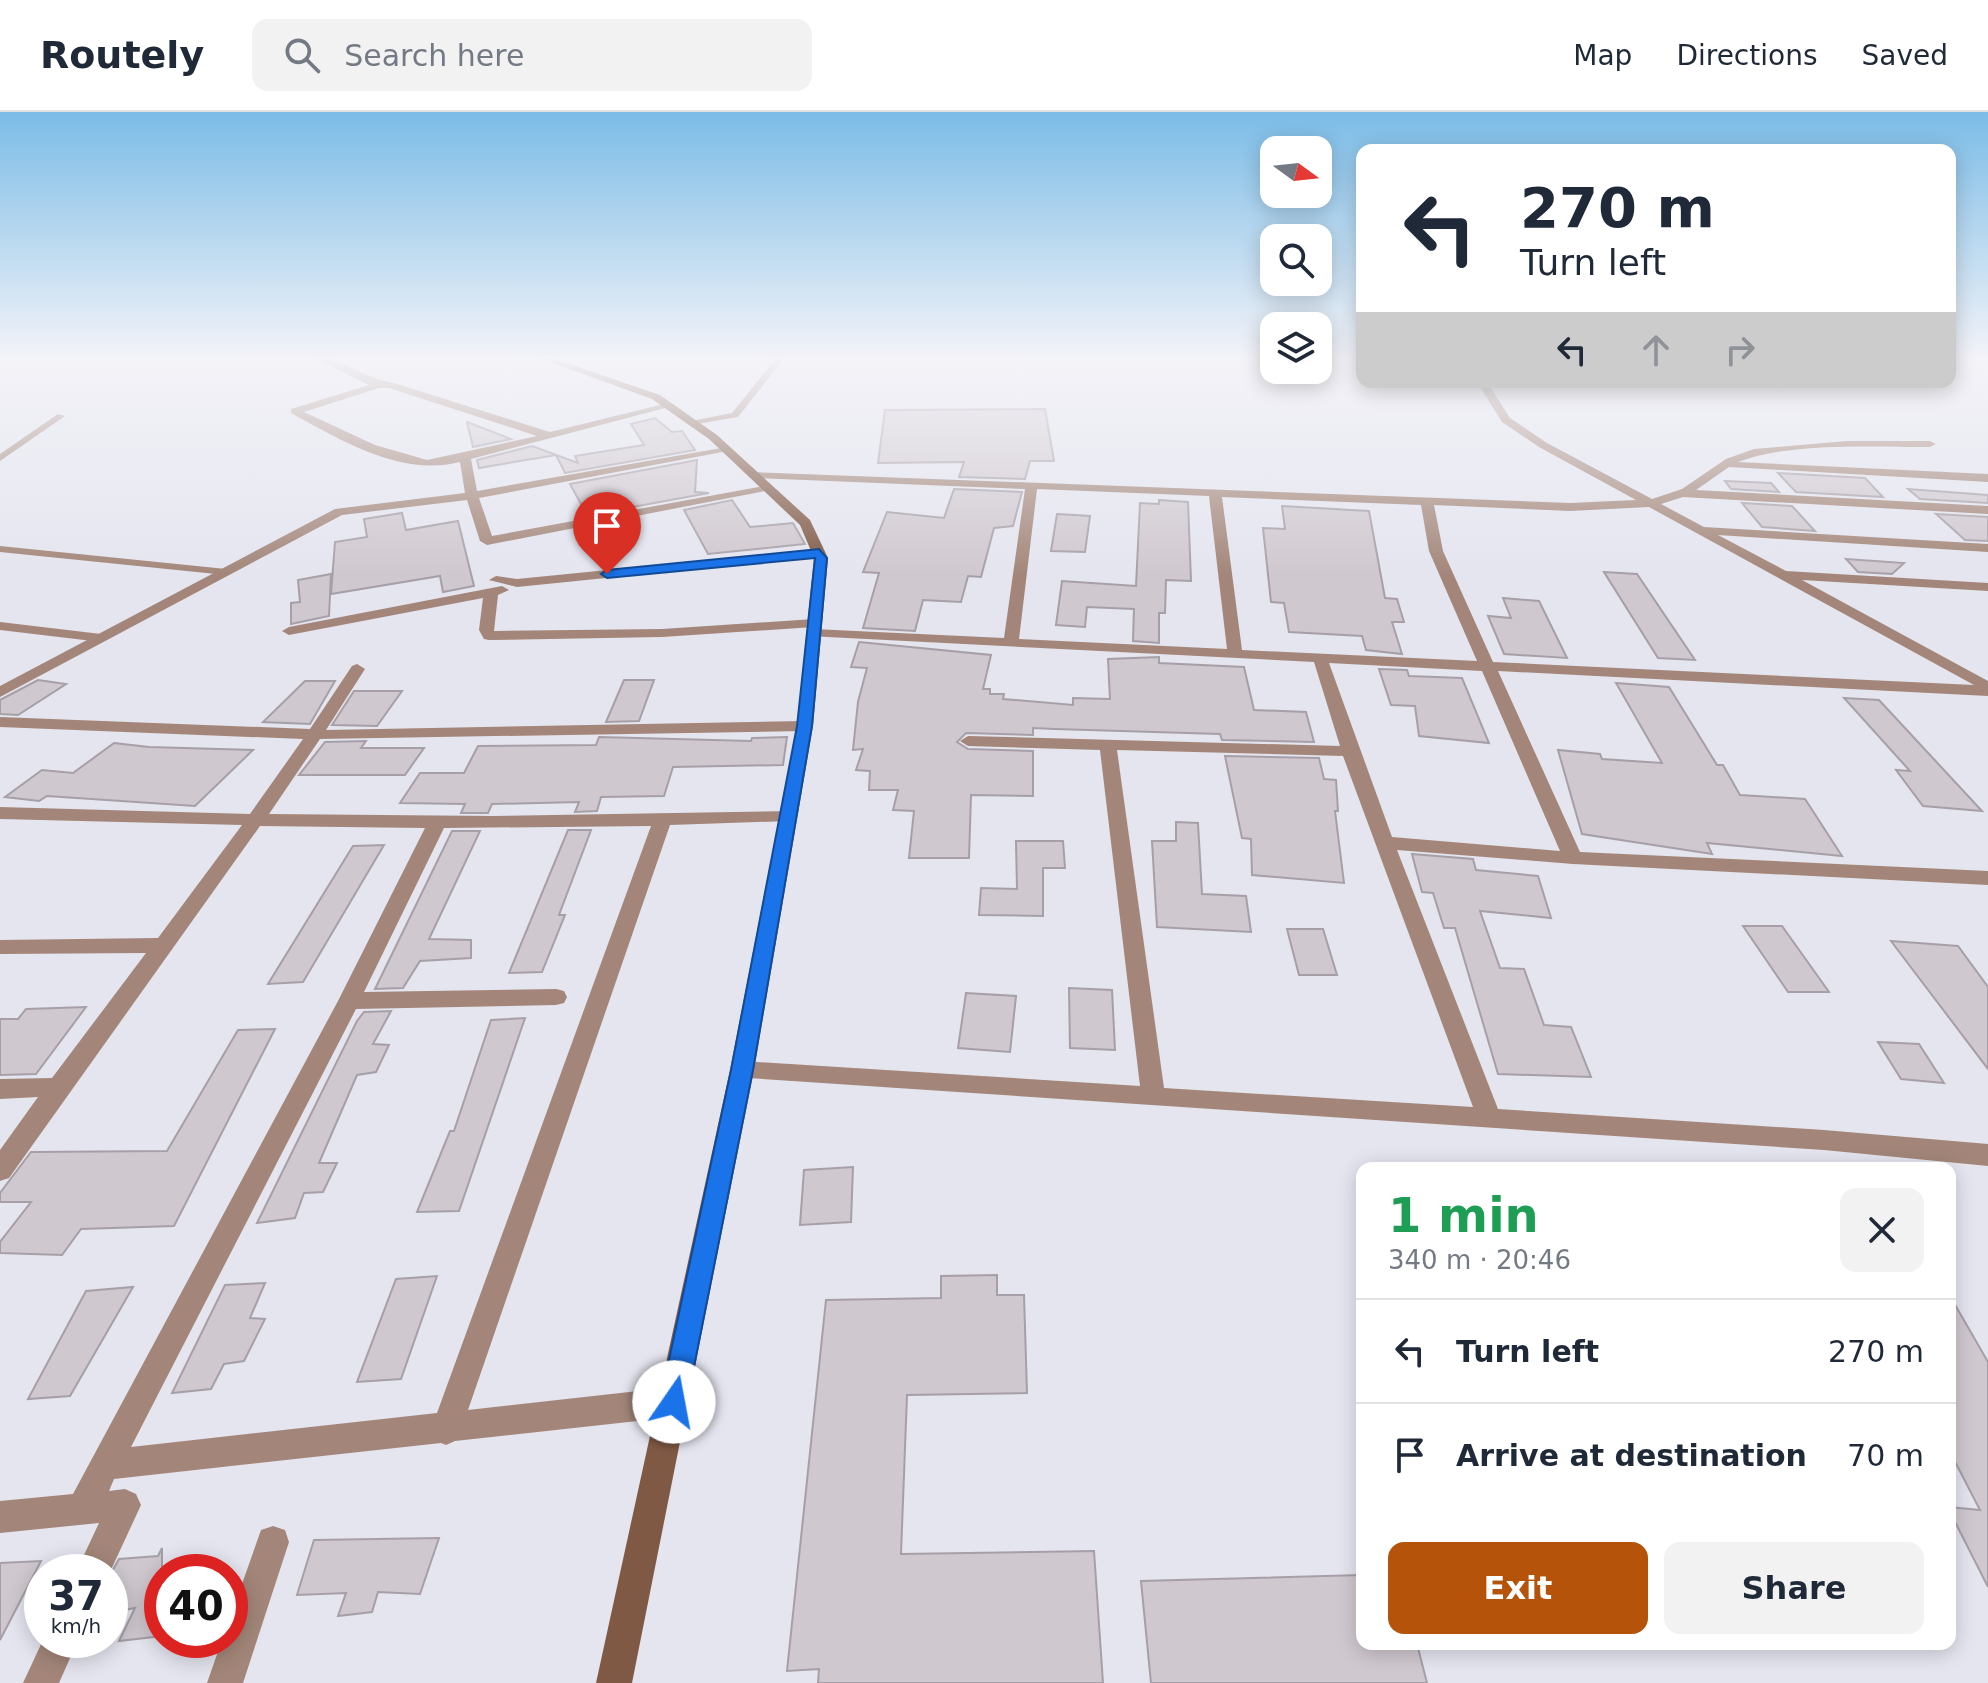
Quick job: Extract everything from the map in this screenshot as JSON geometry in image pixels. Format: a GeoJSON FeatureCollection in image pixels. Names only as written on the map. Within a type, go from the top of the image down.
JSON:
{"type":"FeatureCollection","features":[{"type":"Feature","properties":{"kind":"street"},"geometry":{"type":"LineString","coordinates":[[328,429],[421,464],[465,457],[576,429]]}},
{"type":"Feature","properties":{"kind":"street"},"geometry":{"type":"LineString","coordinates":[[530,429],[550,436]]}},
{"type":"Feature","properties":{"kind":"street"},"geometry":{"type":"LineString","coordinates":[[614,1683],[742,1070],[805,726],[814,628],[819,553],[806,523],[702,429]]}},
{"type":"Feature","properties":{"kind":"street"},"geometry":{"type":"LineString","coordinates":[[1520,429],[1543,445],[1988,689]]}},
{"type":"Feature","properties":{"kind":"street"},"geometry":{"type":"LineString","coordinates":[[465,457],[472,496],[487,541],[761,482],[1031,485],[1570,507],[1651,503],[1681,493],[1725,465],[1754,452],[1847,444],[1930,444]]}},
{"type":"Feature","properties":{"kind":"street"},"geometry":{"type":"LineString","coordinates":[[0,692],[339,512],[472,496],[727,450]]}},
{"type":"Feature","properties":{"kind":"street"},"geometry":{"type":"LineString","coordinates":[[1725,465],[1842,468],[1988,478]]}},
{"type":"Feature","properties":{"kind":"street"},"geometry":{"type":"LineString","coordinates":[[1887,473],[1920,489],[1943,507]]}},
{"type":"Feature","properties":{"kind":"street"},"geometry":{"type":"LineString","coordinates":[[1011,643],[1031,485]]}},
{"type":"Feature","properties":{"kind":"street"},"geometry":{"type":"LineString","coordinates":[[1215,492],[1235,654]]}},
{"type":"Feature","properties":{"kind":"street"},"geometry":{"type":"LineString","coordinates":[[1681,493],[1988,510]]}},
{"type":"Feature","properties":{"kind":"street"},"geometry":{"type":"LineString","coordinates":[[1427,501],[1436,551],[1573,858]]}},
{"type":"Feature","properties":{"kind":"street"},"geometry":{"type":"LineString","coordinates":[[1699,530],[1988,548]]}},
{"type":"Feature","properties":{"kind":"street"},"geometry":{"type":"LineString","coordinates":[[289,631],[494,586],[819,553]]}},
{"type":"Feature","properties":{"kind":"street"},"geometry":{"type":"LineString","coordinates":[[1782,575],[1988,587]]}},
{"type":"Feature","properties":{"kind":"street"},"geometry":{"type":"LineString","coordinates":[[494,586],[486,630],[489,636],[814,628],[1011,643],[1988,689]]}},
{"type":"Feature","properties":{"kind":"street"},"geometry":{"type":"LineString","coordinates":[[1320,658],[1350,751],[1490,1119]]}},
{"type":"Feature","properties":{"kind":"street"},"geometry":{"type":"LineString","coordinates":[[0,1170],[57,1087],[257,821],[357,669]]}},
{"type":"Feature","properties":{"kind":"street"},"geometry":{"type":"LineString","coordinates":[[0,722],[316,735],[805,726]]}},
{"type":"Feature","properties":{"kind":"street"},"geometry":{"type":"LineString","coordinates":[[968,741],[1350,751]]}},
{"type":"Feature","properties":{"kind":"street"},"geometry":{"type":"LineString","coordinates":[[1108,745],[1153,1097]]}},
{"type":"Feature","properties":{"kind":"street"},"geometry":{"type":"LineString","coordinates":[[0,813],[257,821],[662,822],[788,815]]}},
{"type":"Feature","properties":{"kind":"street"},"geometry":{"type":"LineString","coordinates":[[82,1509],[349,1001],[438,821]]}},
{"type":"Feature","properties":{"kind":"street"},"geometry":{"type":"LineString","coordinates":[[446,1430],[662,822]]}},
{"type":"Feature","properties":{"kind":"street"},"geometry":{"type":"LineString","coordinates":[[1385,843],[1573,858],[1988,878]]}},
{"type":"Feature","properties":{"kind":"street"},"geometry":{"type":"LineString","coordinates":[[0,947],[162,945]]}},
{"type":"Feature","properties":{"kind":"street"},"geometry":{"type":"LineString","coordinates":[[349,1001],[556,997]]}},
{"type":"Feature","properties":{"kind":"street"},"geometry":{"type":"LineString","coordinates":[[742,1070],[1808,1139],[1988,1155]]}},
{"type":"Feature","properties":{"kind":"street"},"geometry":{"type":"LineString","coordinates":[[0,1089],[57,1087]]}},
{"type":"Feature","properties":{"kind":"street"},"geometry":{"type":"LineString","coordinates":[[105,1465],[446,1430],[674,1402]]}},
{"type":"Feature","properties":{"kind":"street"},"geometry":{"type":"LineString","coordinates":[[0,1517],[125,1505],[102,1554]]}},
{"type":"Feature","properties":{"kind":"street"},"geometry":{"type":"LineString","coordinates":[[225,1683],[273,1542]]}},
{"type":"Feature","properties":{"kind":"street"},"geometry":{"type":"LineString","coordinates":[[41,1683],[53,1658]]}},
{"type":"Feature","properties":{"kind":"lane"},"geometry":{"type":"LineString","coordinates":[[0,458],[42,429]]}},
{"type":"Feature","properties":{"kind":"lane"},"geometry":{"type":"LineString","coordinates":[[0,549],[226,572]]}},
{"type":"Feature","properties":{"kind":"lane"},"geometry":{"type":"LineString","coordinates":[[0,626],[101,638]]}},
{"type":"Feature","properties":{"kind":"building"},"geometry":{"type":"Polygon","coordinates":[[[469,429],[486,429],[511,439],[473,447],[469,429]]]}},
{"type":"Feature","properties":{"kind":"building"},"geometry":{"type":"Polygon","coordinates":[[[634,429],[682,431],[695,450],[565,473],[556,455],[479,468],[477,460],[532,446],[578,463],[575,456],[644,445],[634,429]]]}},
{"type":"Feature","properties":{"kind":"building"},"geometry":{"type":"Polygon","coordinates":[[[882,429],[1049,429],[1054,461],[1030,461],[1025,479],[959,477],[964,462],[878,463],[882,429]]]}},
{"type":"Feature","properties":{"kind":"building"},"geometry":{"type":"Polygon","coordinates":[[[697,460],[695,492],[709,493],[594,514],[586,513],[570,484],[697,460]]]}},
{"type":"Feature","properties":{"kind":"building"},"geometry":{"type":"Polygon","coordinates":[[[1778,473],[1865,478],[1883,497],[1796,492],[1778,473]]]}},
{"type":"Feature","properties":{"kind":"building"},"geometry":{"type":"Polygon","coordinates":[[[1725,481],[1771,483],[1779,492],[1731,489],[1725,481]]]}},
{"type":"Feature","properties":{"kind":"building"},"geometry":{"type":"Polygon","coordinates":[[[954,489],[1022,492],[1013,526],[994,528],[981,577],[968,576],[961,602],[923,600],[915,631],[863,628],[879,573],[863,572],[887,512],[944,518],[954,489]]]}},
{"type":"Feature","properties":{"kind":"building"},"geometry":{"type":"Polygon","coordinates":[[[1908,489],[1988,495],[1988,503],[1920,499],[1908,489]]]}},
{"type":"Feature","properties":{"kind":"building"},"geometry":{"type":"Polygon","coordinates":[[[732,500],[750,527],[793,523],[805,544],[708,554],[684,510],[732,500]]]}},
{"type":"Feature","properties":{"kind":"building"},"geometry":{"type":"Polygon","coordinates":[[[1159,500],[1188,502],[1191,581],[1166,580],[1165,613],[1159,613],[1159,643],[1133,641],[1134,609],[1087,607],[1085,627],[1056,625],[1062,581],[1136,586],[1140,503],[1159,504],[1159,500]]]}},
{"type":"Feature","properties":{"kind":"building"},"geometry":{"type":"Polygon","coordinates":[[[1742,503],[1792,506],[1815,531],[1762,527],[1742,503]]]}},
{"type":"Feature","properties":{"kind":"building"},"geometry":{"type":"Polygon","coordinates":[[[1282,506],[1369,511],[1385,598],[1397,599],[1404,622],[1392,622],[1402,654],[1366,650],[1362,636],[1289,632],[1284,603],[1271,602],[1263,528],[1285,529],[1282,506]]]}},
{"type":"Feature","properties":{"kind":"building"},"geometry":{"type":"Polygon","coordinates":[[[402,513],[406,530],[458,521],[474,586],[443,592],[440,576],[331,594],[335,542],[367,537],[364,519],[402,513]]]}},
{"type":"Feature","properties":{"kind":"building"},"geometry":{"type":"Polygon","coordinates":[[[1057,514],[1090,516],[1085,552],[1051,551],[1057,514]]]}},
{"type":"Feature","properties":{"kind":"building"},"geometry":{"type":"Polygon","coordinates":[[[1936,514],[1988,517],[1988,541],[1965,540],[1936,514]]]}},
{"type":"Feature","properties":{"kind":"building"},"geometry":{"type":"Polygon","coordinates":[[[1846,559],[1904,563],[1892,574],[1858,572],[1846,559]]]}},
{"type":"Feature","properties":{"kind":"building"},"geometry":{"type":"Polygon","coordinates":[[[1604,572],[1637,574],[1695,660],[1658,658],[1604,572]]]}},
{"type":"Feature","properties":{"kind":"building"},"geometry":{"type":"Polygon","coordinates":[[[331,574],[329,616],[291,624],[291,603],[300,602],[298,580],[331,574]]]}},
{"type":"Feature","properties":{"kind":"building"},"geometry":{"type":"Polygon","coordinates":[[[1503,598],[1539,601],[1567,658],[1504,654],[1488,616],[1511,618],[1503,598]]]}},
{"type":"Feature","properties":{"kind":"building"},"geometry":{"type":"Polygon","coordinates":[[[859,642],[991,655],[983,689],[990,689],[990,694],[1004,694],[1003,699],[1073,705],[1073,698],[1110,699],[1108,659],[1159,657],[1159,663],[1244,667],[1254,710],[1306,712],[1314,742],[1222,740],[1220,734],[1033,728],[1033,735],[966,733],[957,742],[968,749],[1033,751],[1033,796],[971,795],[969,858],[909,858],[914,811],[893,810],[898,790],[869,790],[870,771],[856,770],[863,749],[853,750],[858,702],[867,668],[851,667],[859,642]]]}},
{"type":"Feature","properties":{"kind":"building"},"geometry":{"type":"Polygon","coordinates":[[[1379,669],[1407,670],[1409,676],[1462,678],[1489,743],[1419,736],[1415,706],[1391,705],[1379,669]]]}},
{"type":"Feature","properties":{"kind":"building"},"geometry":{"type":"Polygon","coordinates":[[[38,680],[66,684],[18,715],[0,714],[0,700],[38,680]]]}},
{"type":"Feature","properties":{"kind":"building"},"geometry":{"type":"Polygon","coordinates":[[[624,680],[654,680],[639,721],[606,722],[624,680]]]}},
{"type":"Feature","properties":{"kind":"building"},"geometry":{"type":"Polygon","coordinates":[[[305,681],[335,681],[310,724],[263,722],[305,681]]]}},
{"type":"Feature","properties":{"kind":"building"},"geometry":{"type":"Polygon","coordinates":[[[1616,683],[1669,687],[1717,765],[1723,765],[1740,795],[1805,799],[1842,856],[1707,843],[1712,854],[1582,834],[1558,750],[1600,754],[1602,759],[1662,763],[1616,683]]]}},
{"type":"Feature","properties":{"kind":"building"},"geometry":{"type":"Polygon","coordinates":[[[354,691],[402,691],[377,726],[332,725],[354,691]]]}},
{"type":"Feature","properties":{"kind":"building"},"geometry":{"type":"Polygon","coordinates":[[[1844,698],[1879,700],[1982,811],[1923,806],[1896,770],[1910,771],[1844,698]]]}},
{"type":"Feature","properties":{"kind":"building"},"geometry":{"type":"Polygon","coordinates":[[[599,737],[751,741],[752,738],[787,737],[783,765],[673,767],[664,796],[601,797],[597,811],[575,812],[579,802],[492,804],[488,813],[461,813],[465,804],[400,803],[420,773],[464,773],[478,746],[596,745],[599,737]]]}},
{"type":"Feature","properties":{"kind":"building"},"geometry":{"type":"Polygon","coordinates":[[[366,741],[361,748],[424,748],[405,775],[299,775],[325,742],[366,741]]]}},
{"type":"Feature","properties":{"kind":"building"},"geometry":{"type":"Polygon","coordinates":[[[114,743],[253,750],[195,806],[47,796],[39,801],[5,797],[42,770],[73,773],[114,743]]]}},
{"type":"Feature","properties":{"kind":"building"},"geometry":{"type":"Polygon","coordinates":[[[1225,756],[1319,758],[1324,779],[1336,780],[1338,811],[1335,811],[1344,883],[1252,875],[1251,839],[1242,838],[1225,756]]]}},
{"type":"Feature","properties":{"kind":"building"},"geometry":{"type":"Polygon","coordinates":[[[1176,822],[1198,823],[1202,894],[1246,896],[1251,932],[1157,927],[1152,841],[1176,841],[1176,822]]]}},
{"type":"Feature","properties":{"kind":"building"},"geometry":{"type":"Polygon","coordinates":[[[568,830],[591,830],[559,915],[565,915],[542,972],[509,973],[568,830]]]}},
{"type":"Feature","properties":{"kind":"building"},"geometry":{"type":"Polygon","coordinates":[[[452,831],[480,831],[429,939],[471,940],[471,958],[420,961],[403,988],[375,989],[452,831]]]}},
{"type":"Feature","properties":{"kind":"building"},"geometry":{"type":"Polygon","coordinates":[[[1016,841],[1063,841],[1065,868],[1043,868],[1043,916],[979,915],[981,888],[1017,889],[1016,841]]]}},
{"type":"Feature","properties":{"kind":"building"},"geometry":{"type":"Polygon","coordinates":[[[384,845],[303,982],[268,984],[353,846],[384,845]]]}},
{"type":"Feature","properties":{"kind":"building"},"geometry":{"type":"Polygon","coordinates":[[[1412,854],[1473,859],[1476,870],[1538,876],[1551,918],[1480,911],[1500,968],[1524,969],[1544,1025],[1571,1027],[1591,1077],[1498,1074],[1455,928],[1444,928],[1433,893],[1422,892],[1412,854]]]}},
{"type":"Feature","properties":{"kind":"building"},"geometry":{"type":"Polygon","coordinates":[[[1743,926],[1782,926],[1829,992],[1788,992],[1743,926]]]}},
{"type":"Feature","properties":{"kind":"building"},"geometry":{"type":"Polygon","coordinates":[[[1287,929],[1323,929],[1337,975],[1299,975],[1287,929]]]}},
{"type":"Feature","properties":{"kind":"building"},"geometry":{"type":"Polygon","coordinates":[[[1891,941],[1958,946],[1988,987],[1988,1069],[1891,941]]]}},
{"type":"Feature","properties":{"kind":"building"},"geometry":{"type":"Polygon","coordinates":[[[1069,988],[1112,990],[1115,1050],[1070,1048],[1069,988]]]}},
{"type":"Feature","properties":{"kind":"building"},"geometry":{"type":"Polygon","coordinates":[[[966,993],[1016,996],[1010,1052],[958,1048],[966,993]]]}},
{"type":"Feature","properties":{"kind":"building"},"geometry":{"type":"Polygon","coordinates":[[[86,1007],[36,1074],[0,1075],[0,1019],[18,1019],[26,1009],[86,1007]]]}},
{"type":"Feature","properties":{"kind":"building"},"geometry":{"type":"Polygon","coordinates":[[[391,1011],[373,1044],[389,1045],[376,1072],[357,1075],[319,1163],[337,1163],[323,1192],[304,1193],[295,1218],[257,1223],[357,1021],[364,1012],[391,1011]]]}},
{"type":"Feature","properties":{"kind":"building"},"geometry":{"type":"Polygon","coordinates":[[[525,1018],[459,1211],[417,1212],[450,1131],[454,1131],[491,1020],[525,1018]]]}},
{"type":"Feature","properties":{"kind":"building"},"geometry":{"type":"Polygon","coordinates":[[[275,1029],[174,1226],[81,1229],[62,1255],[0,1253],[0,1242],[31,1202],[0,1202],[0,1193],[31,1152],[167,1151],[238,1030],[275,1029]]]}},
{"type":"Feature","properties":{"kind":"building"},"geometry":{"type":"Polygon","coordinates":[[[1878,1042],[1919,1044],[1944,1083],[1901,1079],[1878,1042]]]}},
{"type":"Feature","properties":{"kind":"building"},"geometry":{"type":"Polygon","coordinates":[[[853,1167],[851,1222],[800,1225],[804,1170],[853,1167]]]}},
{"type":"Feature","properties":{"kind":"building"},"geometry":{"type":"Polygon","coordinates":[[[997,1275],[997,1295],[1024,1295],[1027,1393],[907,1395],[901,1554],[1094,1551],[1103,1683],[818,1683],[819,1669],[787,1671],[826,1300],[941,1298],[941,1276],[997,1275]]]}},
{"type":"Feature","properties":{"kind":"building"},"geometry":{"type":"Polygon","coordinates":[[[437,1276],[401,1379],[357,1382],[396,1279],[437,1276]]]}},
{"type":"Feature","properties":{"kind":"building"},"geometry":{"type":"Polygon","coordinates":[[[265,1283],[250,1318],[265,1319],[244,1361],[224,1364],[211,1389],[172,1393],[225,1285],[265,1283]]]}},
{"type":"Feature","properties":{"kind":"building"},"geometry":{"type":"Polygon","coordinates":[[[133,1287],[70,1396],[28,1399],[86,1291],[133,1287]]]}},
{"type":"Feature","properties":{"kind":"building"},"geometry":{"type":"Polygon","coordinates":[[[1956,1306],[1988,1362],[1988,1587],[1956,1524],[1956,1508],[1980,1510],[1956,1464],[1956,1306]]]}},
{"type":"Feature","properties":{"kind":"building"},"geometry":{"type":"Polygon","coordinates":[[[439,1538],[420,1594],[378,1592],[372,1612],[338,1616],[346,1593],[297,1595],[314,1540],[439,1538]]]}},
{"type":"Feature","properties":{"kind":"building"},"geometry":{"type":"Polygon","coordinates":[[[144,1557],[144,1638],[128,1640],[128,1622],[135,1608],[128,1609],[128,1558],[144,1557]]]}},
{"type":"Feature","properties":{"kind":"building"},"geometry":{"type":"Polygon","coordinates":[[[24,1562],[24,1594],[0,1640],[0,1563],[24,1562]]]}},
{"type":"Feature","properties":{"kind":"building"},"geometry":{"type":"Polygon","coordinates":[[[1356,1575],[1356,1650],[1419,1650],[1427,1683],[1151,1683],[1141,1581],[1356,1575]]]}},
{"type":"Feature","properties":{"kind":"route"},"geometry":{"type":"LineString","coordinates":[[607,574],[819,553],[821,558],[805,726],[742,1070],[674,1402]]}}]}
